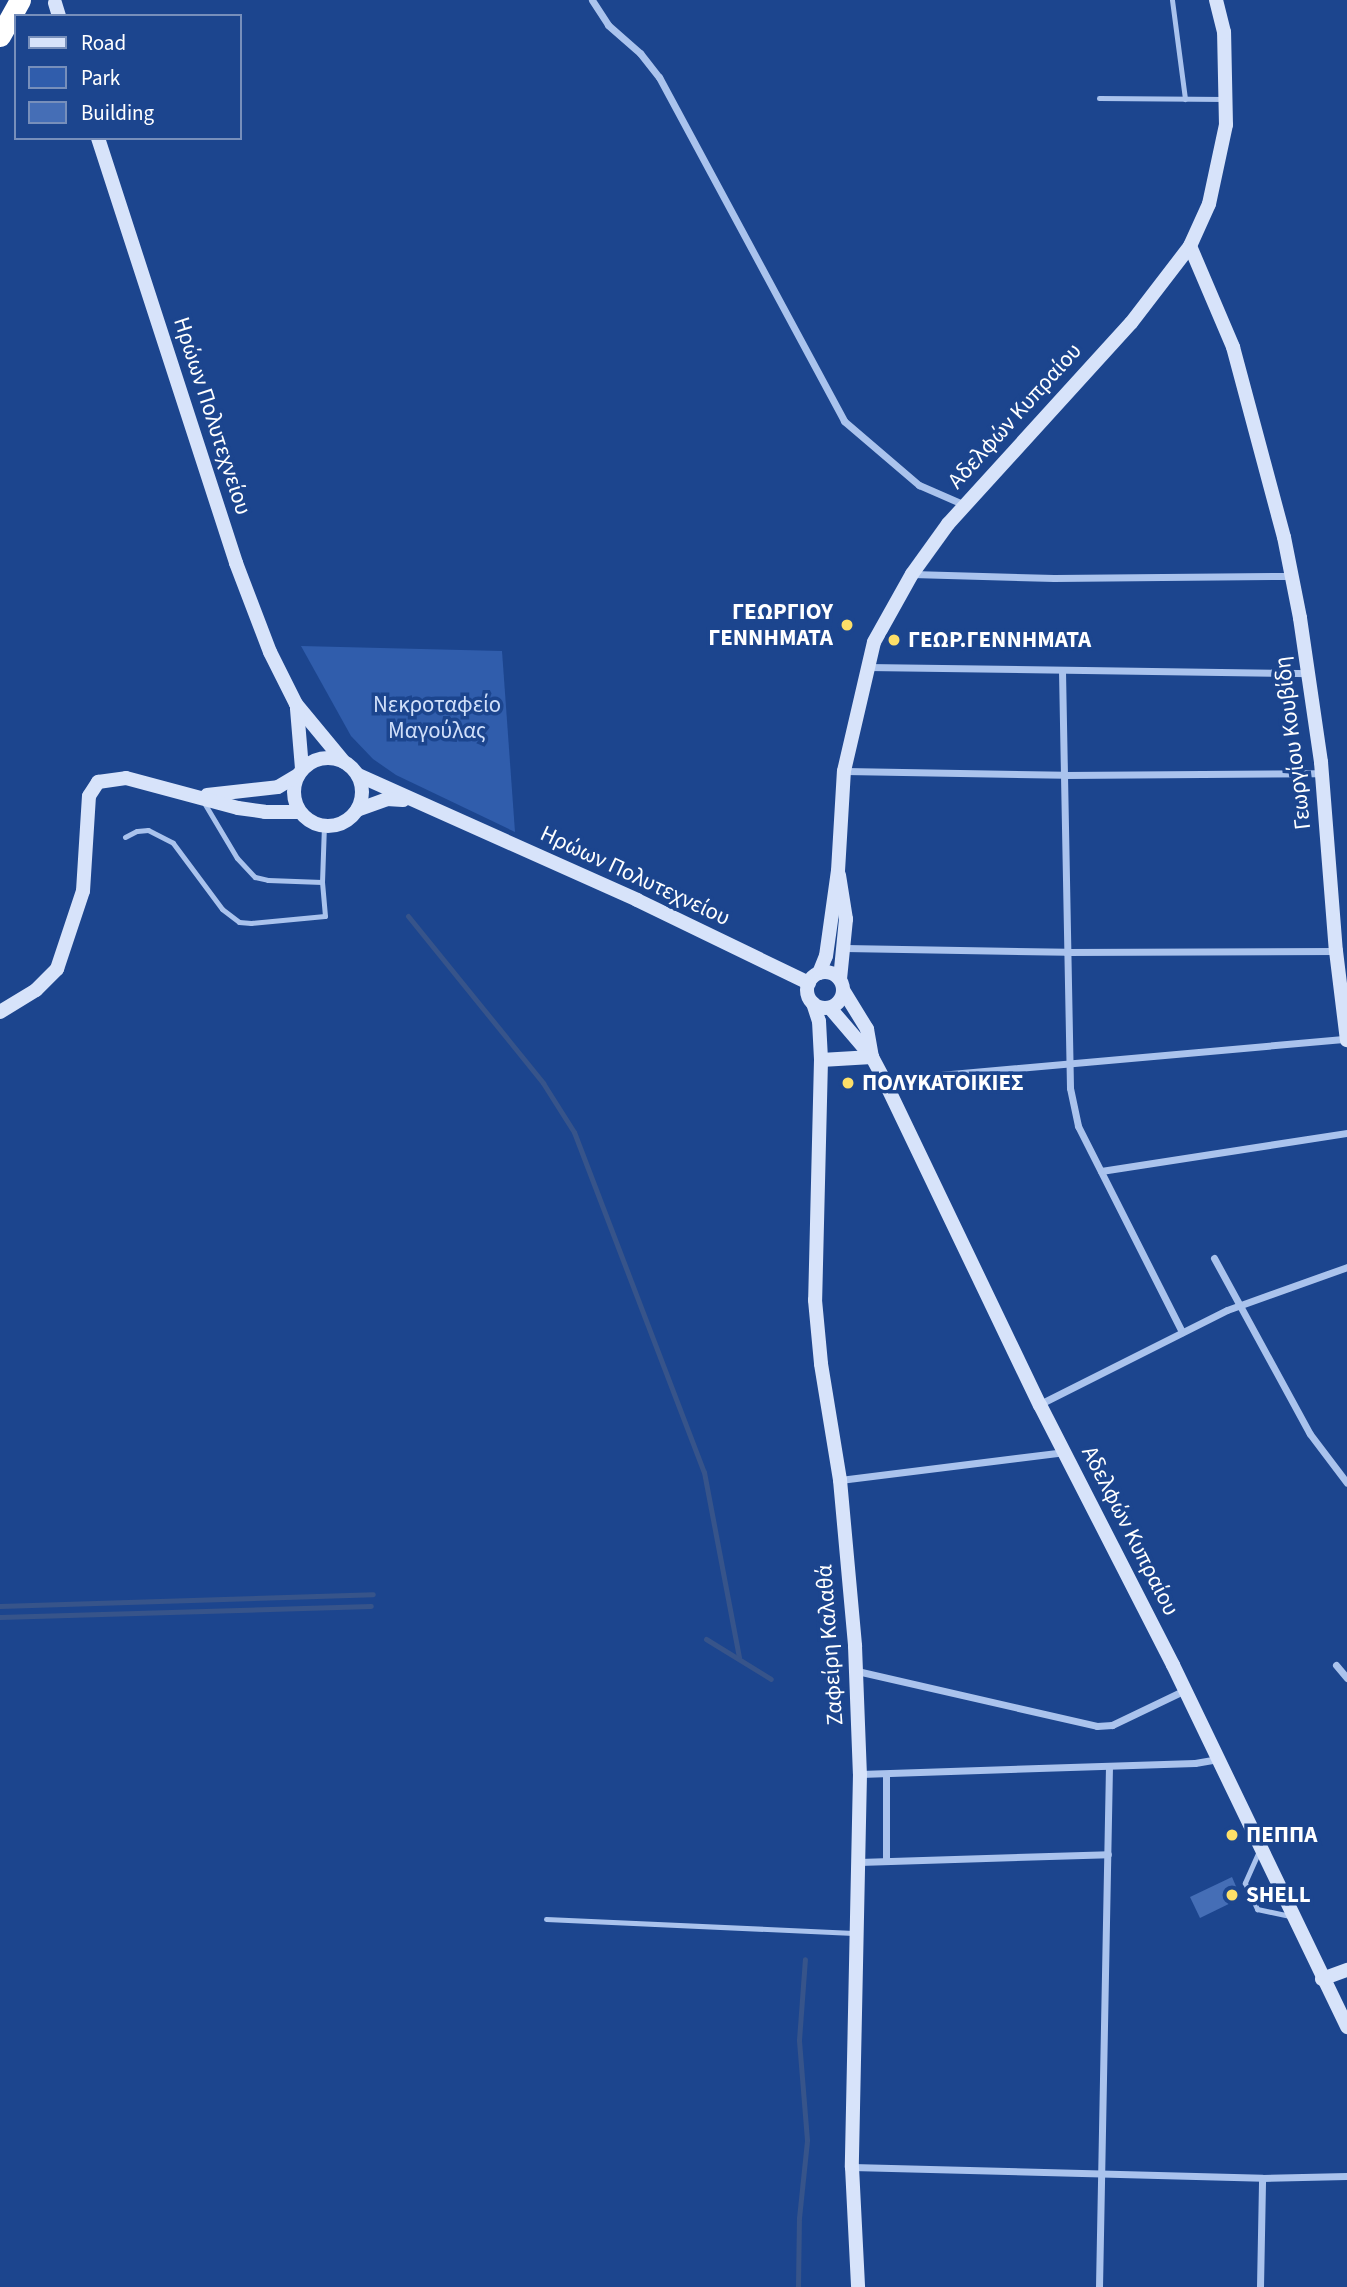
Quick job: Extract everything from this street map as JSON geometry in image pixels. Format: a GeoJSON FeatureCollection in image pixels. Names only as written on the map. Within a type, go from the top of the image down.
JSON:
{"type":"FeatureCollection","features":[{"type":"Feature","properties":{"kind":"highway"},"geometry":{"type":"LineString","coordinates":[[0,36],[20,0]]}},
{"type":"Feature","properties":{"kind":"main road","name":"Αδελφών Κυπραίου"},"geometry":{"type":"LineString","coordinates":[[814,978],[825,956],[838,870],[844,771],[866,667],[892,605],[912,574],[965,505],[1131,323],[1190,246],[1209,204],[1219,167],[1226,99],[1224,32],[1216,0]]}},
{"type":"Feature","properties":{"kind":"main road","name":"Ηρώων Πολυτεχνείου"},"geometry":{"type":"LineString","coordinates":[[99,140],[236,563],[270,652],[296,704],[344,762]]}},
{"type":"Feature","properties":{"kind":"main road","name":"Γεωργίου Κουβίδη"},"geometry":{"type":"LineString","coordinates":[[1190,246],[1233,347],[1291,576],[1310,673],[1347,1039]]}},
{"type":"Feature","properties":{"kind":"main road","name":"Ηρώων Πολυτεχνείου"},"geometry":{"type":"LineString","coordinates":[[296,704],[300,772]]}},
{"type":"Feature","properties":{"kind":"main road"},"geometry":{"type":"LineString","coordinates":[[199,796],[278,787],[318,759],[344,762],[358,775],[362,793],[357,810],[343,823],[324,827],[310,822],[299,811],[294,800],[300,772]]}},
{"type":"Feature","properties":{"kind":"main road","name":"Ηρώων Πολυτεχνείου"},"geometry":{"type":"LineString","coordinates":[[358,775],[814,978]]}},
{"type":"Feature","properties":{"kind":"main road"},"geometry":{"type":"LineString","coordinates":[[0,1013],[36,990],[57,970],[83,891],[89,796],[98,782],[115,777],[265,812],[299,811]]}},
{"type":"Feature","properties":{"kind":"main road","name":"Ηρώων Πολυτεχνείου"},"geometry":{"type":"LineString","coordinates":[[357,810],[376,802],[399,799],[441,813]]}},
{"type":"Feature","properties":{"kind":"main road","name":"Αδελφών Κυπραίου"},"geometry":{"type":"LineString","coordinates":[[838,870],[845,902],[842,984],[867,1029],[872,1057]]}},
{"type":"Feature","properties":{"kind":"main road"},"geometry":{"type":"LineString","coordinates":[[830,973],[842,984],[840,1000],[830,1008],[813,1003],[807,993],[814,978],[830,973]]}},
{"type":"Feature","properties":{"kind":"main road","name":"Ζαφείρη Καλαθά"},"geometry":{"type":"LineString","coordinates":[[813,1003],[819,1021],[821,1060],[815,1300],[821,1364],[840,1479],[856,1671],[860,1774],[852,2167],[858,2287]]}},
{"type":"Feature","properties":{"kind":"main road","name":"Αδελφών Κυπραίου"},"geometry":{"type":"LineString","coordinates":[[830,1008],[872,1057],[884,1080],[1040,1405],[1185,1690],[1322,1979],[1345,2019]]}},
{"type":"Feature","properties":{"kind":"main road"},"geometry":{"type":"LineString","coordinates":[[821,1060],[872,1057]]}},
{"type":"Feature","properties":{"kind":"main road"},"geometry":{"type":"LineString","coordinates":[[1322,1979],[1347,1970]]}},
{"type":"Feature","properties":{"kind":"street"},"geometry":{"type":"LineString","coordinates":[[592,0],[608,24],[640,53],[659,77],[844,421],[909,477],[965,505]]}},
{"type":"Feature","properties":{"kind":"street"},"geometry":{"type":"LineString","coordinates":[[912,574],[1054,578],[1291,576]]}},
{"type":"Feature","properties":{"kind":"street"},"geometry":{"type":"LineString","coordinates":[[866,667],[1310,673]]}},
{"type":"Feature","properties":{"kind":"street"},"geometry":{"type":"LineString","coordinates":[[1062,671],[1068,1063],[1079,1126],[1182,1332]]}},
{"type":"Feature","properties":{"kind":"street"},"geometry":{"type":"LineString","coordinates":[[844,771],[1064,775],[1322,773]]}},
{"type":"Feature","properties":{"kind":"street"},"geometry":{"type":"LineString","coordinates":[[845,948],[1066,952],[1336,951]]}},
{"type":"Feature","properties":{"kind":"street"},"geometry":{"type":"LineString","coordinates":[[884,1080],[1347,1039]]}},
{"type":"Feature","properties":{"kind":"street"},"geometry":{"type":"LineString","coordinates":[[1101,1171],[1347,1133]]}},
{"type":"Feature","properties":{"kind":"street"},"geometry":{"type":"LineString","coordinates":[[1214,1258],[1310,1434],[1347,1483]]}},
{"type":"Feature","properties":{"kind":"street"},"geometry":{"type":"LineString","coordinates":[[1040,1405],[1182,1332],[1242,1305],[1347,1267]]}},
{"type":"Feature","properties":{"kind":"street"},"geometry":{"type":"LineString","coordinates":[[840,1479],[1065,1452]]}},
{"type":"Feature","properties":{"kind":"street"},"geometry":{"type":"LineString","coordinates":[[1336,1665],[1347,1678]]}},
{"type":"Feature","properties":{"kind":"street"},"geometry":{"type":"LineString","coordinates":[[856,1671],[1097,1726],[1112,1726],[1185,1690]]}},
{"type":"Feature","properties":{"kind":"street"},"geometry":{"type":"LineString","coordinates":[[860,1774],[1195,1763],[1218,1759]]}},
{"type":"Feature","properties":{"kind":"street"},"geometry":{"type":"LineString","coordinates":[[1099,2287],[1109,1766]]}},
{"type":"Feature","properties":{"kind":"street"},"geometry":{"type":"LineString","coordinates":[[886,1774],[886,1861]]}},
{"type":"Feature","properties":{"kind":"street"},"geometry":{"type":"LineString","coordinates":[[859,1862],[1108,1854]]}},
{"type":"Feature","properties":{"kind":"street"},"geometry":{"type":"LineString","coordinates":[[852,2167],[1262,2178],[1347,2176]]}},
{"type":"Feature","properties":{"kind":"street"},"geometry":{"type":"LineString","coordinates":[[1260,2287],[1262,2178]]}},
{"type":"Feature","properties":{"kind":"lane"},"geometry":{"type":"LineString","coordinates":[[1172,0],[1185,99]]}},
{"type":"Feature","properties":{"kind":"lane"},"geometry":{"type":"LineString","coordinates":[[1099,98],[1226,99]]}},
{"type":"Feature","properties":{"kind":"lane"},"geometry":{"type":"LineString","coordinates":[[199,796],[237,858],[255,877],[322,882]]}},
{"type":"Feature","properties":{"kind":"lane"},"geometry":{"type":"LineString","coordinates":[[125,837],[137,831],[148,830],[173,842],[222,909],[239,922],[325,916],[322,882],[324,827]]}},
{"type":"Feature","properties":{"kind":"lane"},"geometry":{"type":"LineString","coordinates":[[1261,1848],[1245,1883],[1256,1909],[1293,1916]]}},
{"type":"Feature","properties":{"kind":"lane"},"geometry":{"type":"LineString","coordinates":[[546,1919],[857,1933]]}},
{"type":"Feature","properties":{"kind":"green space","name":"Νεκροταφείο Μαγούλας"},"geometry":{"type":"Polygon","coordinates":[[[301,646],[502,651],[515,832],[396,775],[373,759],[351,736],[301,646]]]}},
{"type":"Feature","properties":{"kind":"building"},"geometry":{"type":"Polygon","coordinates":[[[1232,1877],[1241,1898],[1200,1918],[1190,1897],[1232,1877]]]}},
{"type":"Feature","properties":{"kind":"waterway"},"geometry":{"type":"LineString","coordinates":[[408,916],[543,1083],[574,1132],[704,1472],[739,1658]]}},
{"type":"Feature","properties":{"kind":"waterway"},"geometry":{"type":"LineString","coordinates":[[0,1606],[373,1594]]}},
{"type":"Feature","properties":{"kind":"waterway"},"geometry":{"type":"LineString","coordinates":[[0,1617],[371,1606]]}},
{"type":"Feature","properties":{"kind":"waterway"},"geometry":{"type":"LineString","coordinates":[[706,1639],[771,1679]]}},
{"type":"Feature","properties":{"kind":"waterway"},"geometry":{"type":"LineString","coordinates":[[798,2287],[799,2218],[807,2140],[799,2040],[805,1959]]}},
{"type":"Feature","properties":{"kind":"place","name":"ΓΕΩΡΓΙΟΥ ΓΕΝΝΗΜΑΤΑ"},"geometry":{"type":"Point","coordinates":[847,625]}},
{"type":"Feature","properties":{"kind":"place","name":"ΓΕΩΡ.ΓΕΝΝΗΜΑΤΑ"},"geometry":{"type":"Point","coordinates":[894,640]}},
{"type":"Feature","properties":{"kind":"place","name":"ΠΟΛΥΚΑΤΟΙΚΙΕΣ"},"geometry":{"type":"Point","coordinates":[848,1083]}},
{"type":"Feature","properties":{"kind":"place","name":"ΠΕΠΠΑ"},"geometry":{"type":"Point","coordinates":[1232,1835]}},
{"type":"Feature","properties":{"kind":"place","name":"SHELL"},"geometry":{"type":"Point","coordinates":[1232,1895]}}]}
